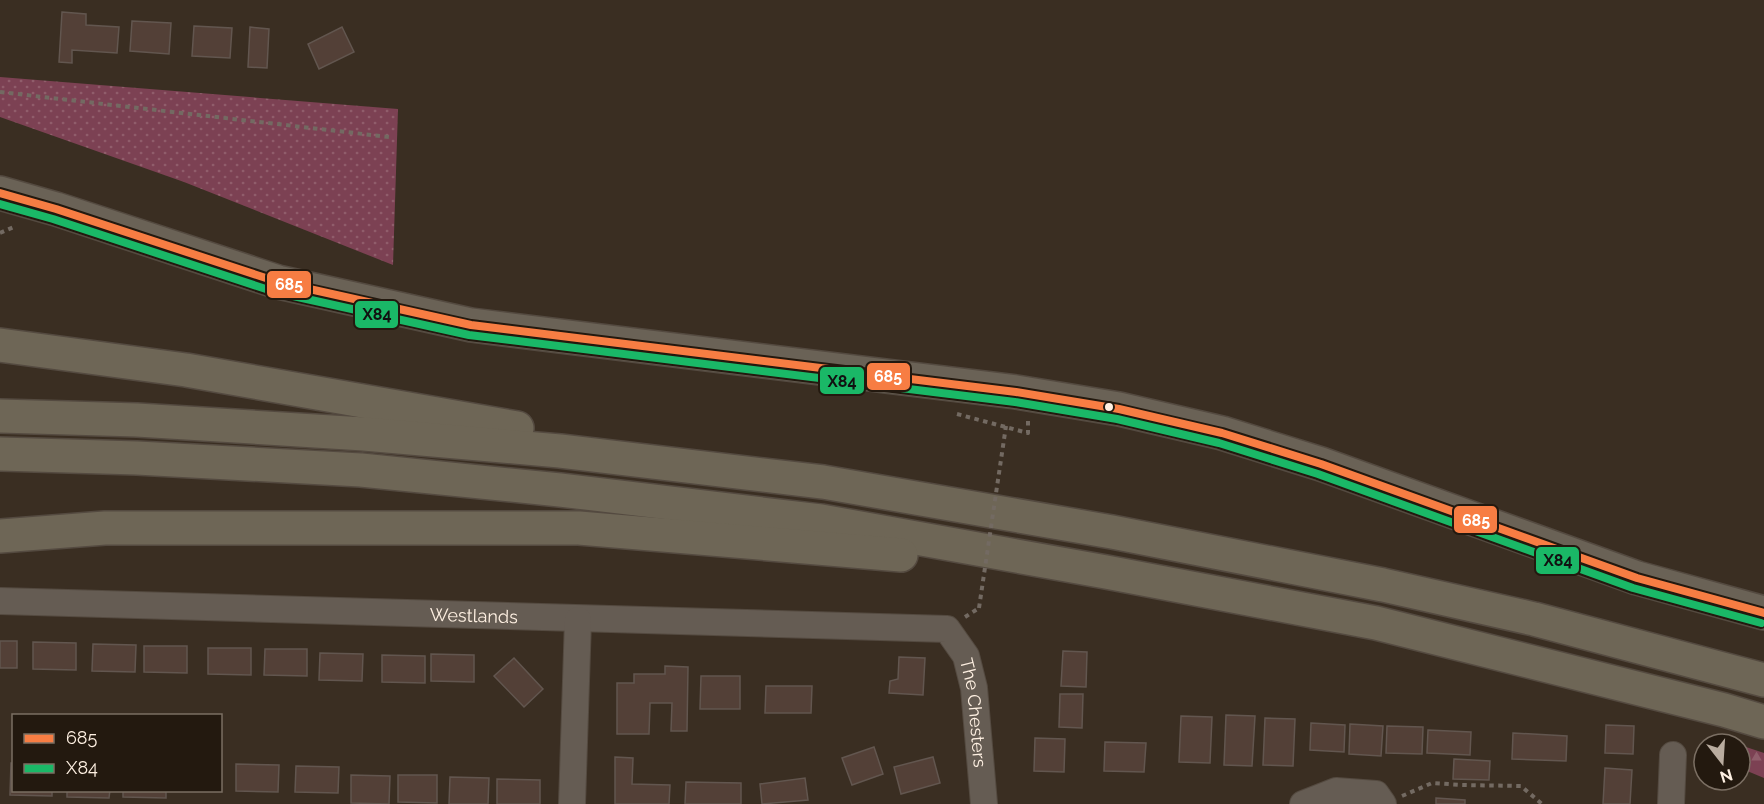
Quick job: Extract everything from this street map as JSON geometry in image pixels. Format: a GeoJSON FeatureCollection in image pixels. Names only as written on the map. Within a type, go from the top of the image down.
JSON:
{"type":"FeatureCollection","features":[{"type":"Feature","properties":{"kind":"highway"},"geometry":{"type":"LineString","coordinates":[[0,345],[186,370],[1112,532],[1383,585],[1534,619],[1764,680]]}},
{"type":"Feature","properties":{"kind":"highway"},"geometry":{"type":"LineString","coordinates":[[0,416],[137,420],[364,434],[560,451],[823,482]]}},
{"type":"Feature","properties":{"kind":"highway"},"geometry":{"type":"LineString","coordinates":[[0,454],[137,458],[361,470],[560,490],[821,521],[1106,572],[1376,624],[1764,722]]}},
{"type":"Feature","properties":{"kind":"highway"},"geometry":{"type":"LineString","coordinates":[[0,536],[105,528],[579,528],[1106,572]]}},
{"type":"Feature","properties":{"kind":"main road"},"geometry":{"type":"LineString","coordinates":[[0,193],[56,209],[278,282],[471,325],[1016,392],[1131,411],[1222,433],[1321,464],[1637,578],[1764,613]]}},
{"type":"Feature","properties":{"kind":"street","name":"Westlands"},"geometry":{"type":"LineString","coordinates":[[0,601],[578,620],[947,629]]}},
{"type":"Feature","properties":{"kind":"street"},"geometry":{"type":"LineString","coordinates":[[572,804],[578,620]]}},
{"type":"Feature","properties":{"kind":"street","name":"The Chesters"},"geometry":{"type":"LineString","coordinates":[[947,629],[966,656],[974,687],[984,804]]}},
{"type":"Feature","properties":{"kind":"street"},"geometry":{"type":"LineString","coordinates":[[1671,804],[1673,754]]}},
{"type":"Feature","properties":{"kind":"street"},"geometry":{"type":"LineString","coordinates":[[1304,804],[1336,790],[1376,794],[1388,802]]}},
{"type":"Feature","properties":{"kind":"path"},"geometry":{"type":"LineString","coordinates":[[0,92],[389,137]]}},
{"type":"Feature","properties":{"kind":"path"},"geometry":{"type":"LineString","coordinates":[[979,608],[1006,426]]}},
{"type":"Feature","properties":{"kind":"path"},"geometry":{"type":"LineString","coordinates":[[1388,802],[1432,783],[1521,786],[1542,804]]}},
{"type":"Feature","properties":{"kind":"green space"},"geometry":{"type":"Polygon","coordinates":[[[0,77],[398,109],[393,265],[184,182],[0,117],[0,77]]]}},
{"type":"Feature","properties":{"kind":"green space"},"geometry":{"type":"Polygon","coordinates":[[[1752,749],[1764,753],[1764,778],[1752,773],[1752,749]]]}},
{"type":"Feature","properties":{"kind":"building"},"geometry":{"type":"Polygon","coordinates":[[[62,12],[86,14],[86,25],[119,27],[117,53],[72,50],[72,63],[59,62],[62,12]]]}},
{"type":"Feature","properties":{"kind":"building"},"geometry":{"type":"Polygon","coordinates":[[[132,21],[171,23],[169,54],[130,51],[132,21]]]}},
{"type":"Feature","properties":{"kind":"building"},"geometry":{"type":"Polygon","coordinates":[[[194,26],[232,28],[230,58],[192,56],[194,26]]]}},
{"type":"Feature","properties":{"kind":"building"},"geometry":{"type":"Polygon","coordinates":[[[250,27],[269,29],[267,68],[248,67],[250,27]]]}},
{"type":"Feature","properties":{"kind":"building"},"geometry":{"type":"Polygon","coordinates":[[[342,27],[354,52],[319,69],[308,44],[342,27]]]}},
{"type":"Feature","properties":{"kind":"building"},"geometry":{"type":"Polygon","coordinates":[[[0,641],[17,641],[17,668],[0,668],[0,641]]]}},
{"type":"Feature","properties":{"kind":"building"},"geometry":{"type":"Polygon","coordinates":[[[33,642],[76,643],[76,670],[33,669],[33,642]]]}},
{"type":"Feature","properties":{"kind":"building"},"geometry":{"type":"Polygon","coordinates":[[[93,644],[136,645],[135,672],[92,671],[93,644]]]}},
{"type":"Feature","properties":{"kind":"building"},"geometry":{"type":"Polygon","coordinates":[[[144,646],[187,646],[187,673],[144,672],[144,646]]]}},
{"type":"Feature","properties":{"kind":"building"},"geometry":{"type":"Polygon","coordinates":[[[208,648],[251,648],[251,675],[208,674],[208,648]]]}},
{"type":"Feature","properties":{"kind":"building"},"geometry":{"type":"Polygon","coordinates":[[[265,649],[307,649],[307,676],[264,675],[265,649]]]}},
{"type":"Feature","properties":{"kind":"building"},"geometry":{"type":"Polygon","coordinates":[[[1063,651],[1087,652],[1086,687],[1061,686],[1063,651]]]}},
{"type":"Feature","properties":{"kind":"building"},"geometry":{"type":"Polygon","coordinates":[[[320,653],[363,654],[362,681],[319,680],[320,653]]]}},
{"type":"Feature","properties":{"kind":"building"},"geometry":{"type":"Polygon","coordinates":[[[431,654],[474,655],[474,682],[431,681],[431,654]]]}},
{"type":"Feature","properties":{"kind":"building"},"geometry":{"type":"Polygon","coordinates":[[[382,655],[425,656],[425,683],[382,682],[382,655]]]}},
{"type":"Feature","properties":{"kind":"building"},"geometry":{"type":"Polygon","coordinates":[[[899,657],[925,658],[923,695],[889,693],[890,681],[898,679],[899,657]]]}},
{"type":"Feature","properties":{"kind":"building"},"geometry":{"type":"Polygon","coordinates":[[[514,658],[543,689],[524,707],[494,676],[514,658]]]}},
{"type":"Feature","properties":{"kind":"building"},"geometry":{"type":"Polygon","coordinates":[[[665,666],[688,667],[687,731],[671,731],[672,703],[650,703],[649,734],[617,734],[617,683],[634,683],[634,674],[665,674],[665,666]]]}},
{"type":"Feature","properties":{"kind":"building"},"geometry":{"type":"Polygon","coordinates":[[[701,676],[740,676],[740,709],[700,709],[701,676]]]}},
{"type":"Feature","properties":{"kind":"building"},"geometry":{"type":"Polygon","coordinates":[[[766,686],[812,686],[811,713],[765,713],[766,686]]]}},
{"type":"Feature","properties":{"kind":"building"},"geometry":{"type":"Polygon","coordinates":[[[1060,694],[1083,694],[1082,728],[1059,727],[1060,694]]]}},
{"type":"Feature","properties":{"kind":"building"},"geometry":{"type":"Polygon","coordinates":[[[1226,715],[1255,716],[1252,766],[1224,765],[1226,715]]]}},
{"type":"Feature","properties":{"kind":"building"},"geometry":{"type":"Polygon","coordinates":[[[1181,716],[1212,717],[1210,763],[1179,762],[1181,716]]]}},
{"type":"Feature","properties":{"kind":"building"},"geometry":{"type":"Polygon","coordinates":[[[1265,718],[1295,719],[1293,766],[1263,765],[1265,718]]]}},
{"type":"Feature","properties":{"kind":"building"},"geometry":{"type":"Polygon","coordinates":[[[1311,723],[1345,725],[1344,752],[1310,750],[1311,723]]]}},
{"type":"Feature","properties":{"kind":"building"},"geometry":{"type":"Polygon","coordinates":[[[1350,724],[1383,726],[1381,756],[1349,754],[1350,724]]]}},
{"type":"Feature","properties":{"kind":"building"},"geometry":{"type":"Polygon","coordinates":[[[1606,725],[1634,726],[1633,754],[1605,753],[1606,725]]]}},
{"type":"Feature","properties":{"kind":"building"},"geometry":{"type":"Polygon","coordinates":[[[1387,726],[1423,727],[1422,754],[1386,753],[1387,726]]]}},
{"type":"Feature","properties":{"kind":"building"},"geometry":{"type":"Polygon","coordinates":[[[1428,730],[1471,732],[1470,755],[1427,753],[1428,730]]]}},
{"type":"Feature","properties":{"kind":"building"},"geometry":{"type":"Polygon","coordinates":[[[1513,733],[1567,736],[1566,761],[1512,759],[1513,733]]]}},
{"type":"Feature","properties":{"kind":"building"},"geometry":{"type":"Polygon","coordinates":[[[1035,738],[1065,739],[1064,772],[1034,771],[1035,738]]]}},
{"type":"Feature","properties":{"kind":"building"},"geometry":{"type":"Polygon","coordinates":[[[1105,742],[1146,743],[1144,772],[1104,771],[1105,742]]]}},
{"type":"Feature","properties":{"kind":"building"},"geometry":{"type":"Polygon","coordinates":[[[874,747],[883,774],[852,785],[842,758],[874,747]]]}},
{"type":"Feature","properties":{"kind":"building"},"geometry":{"type":"Polygon","coordinates":[[[615,757],[633,758],[632,784],[670,785],[669,804],[615,804],[615,757]]]}},
{"type":"Feature","properties":{"kind":"building"},"geometry":{"type":"Polygon","coordinates":[[[933,757],[940,783],[901,794],[894,767],[933,757]]]}},
{"type":"Feature","properties":{"kind":"building"},"geometry":{"type":"Polygon","coordinates":[[[1454,759],[1490,761],[1489,780],[1453,779],[1454,759]]]}},
{"type":"Feature","properties":{"kind":"building"},"geometry":{"type":"Polygon","coordinates":[[[11,763],[12,792],[52,792],[52,796],[10,795],[11,763]]]}},
{"type":"Feature","properties":{"kind":"building"},"geometry":{"type":"Polygon","coordinates":[[[236,764],[279,765],[278,792],[236,791],[236,764]]]}},
{"type":"Feature","properties":{"kind":"building"},"geometry":{"type":"Polygon","coordinates":[[[296,766],[339,767],[338,793],[295,792],[296,766]]]}},
{"type":"Feature","properties":{"kind":"building"},"geometry":{"type":"Polygon","coordinates":[[[1605,768],[1632,770],[1630,804],[1603,804],[1605,768]]]}},
{"type":"Feature","properties":{"kind":"building"},"geometry":{"type":"Polygon","coordinates":[[[351,775],[390,776],[389,804],[351,803],[351,775]]]}},
{"type":"Feature","properties":{"kind":"building"},"geometry":{"type":"Polygon","coordinates":[[[398,775],[437,775],[437,803],[398,802],[398,775]]]}},
{"type":"Feature","properties":{"kind":"building"},"geometry":{"type":"Polygon","coordinates":[[[450,777],[489,778],[488,804],[449,804],[450,777]]]}},
{"type":"Feature","properties":{"kind":"building"},"geometry":{"type":"Polygon","coordinates":[[[805,778],[808,800],[762,804],[760,784],[805,778]]]}},
{"type":"Feature","properties":{"kind":"building"},"geometry":{"type":"Polygon","coordinates":[[[497,779],[540,780],[540,804],[497,804],[497,779]]]}},
{"type":"Feature","properties":{"kind":"building"},"geometry":{"type":"Polygon","coordinates":[[[686,782],[741,783],[741,804],[685,804],[686,782]]]}},
{"type":"Feature","properties":{"kind":"building"},"geometry":{"type":"Polygon","coordinates":[[[67,792],[110,792],[109,798],[67,797],[67,792]]]}},
{"type":"Feature","properties":{"kind":"building"},"geometry":{"type":"Polygon","coordinates":[[[123,792],[166,792],[166,798],[123,797],[123,792]]]}},
{"type":"Feature","properties":{"kind":"building"},"geometry":{"type":"Polygon","coordinates":[[[1436,798],[1465,800],[1465,804],[1436,804],[1436,798]]]}},
{"type":"Feature","properties":{"kind":"transit line","name":"685"},"geometry":{"type":"LineString","coordinates":[[0,193],[56,209],[278,282],[471,325],[1016,392],[1119,409],[1222,433],[1321,464],[1637,578],[1764,613]]}},
{"type":"Feature","properties":{"kind":"transit line","name":"X84"},"geometry":{"type":"LineString","coordinates":[[0,204],[53,219],[275,292],[469,335],[1015,402],[1117,419],[1219,443],[1318,474],[1633,588],[1761,623]]}}]}
